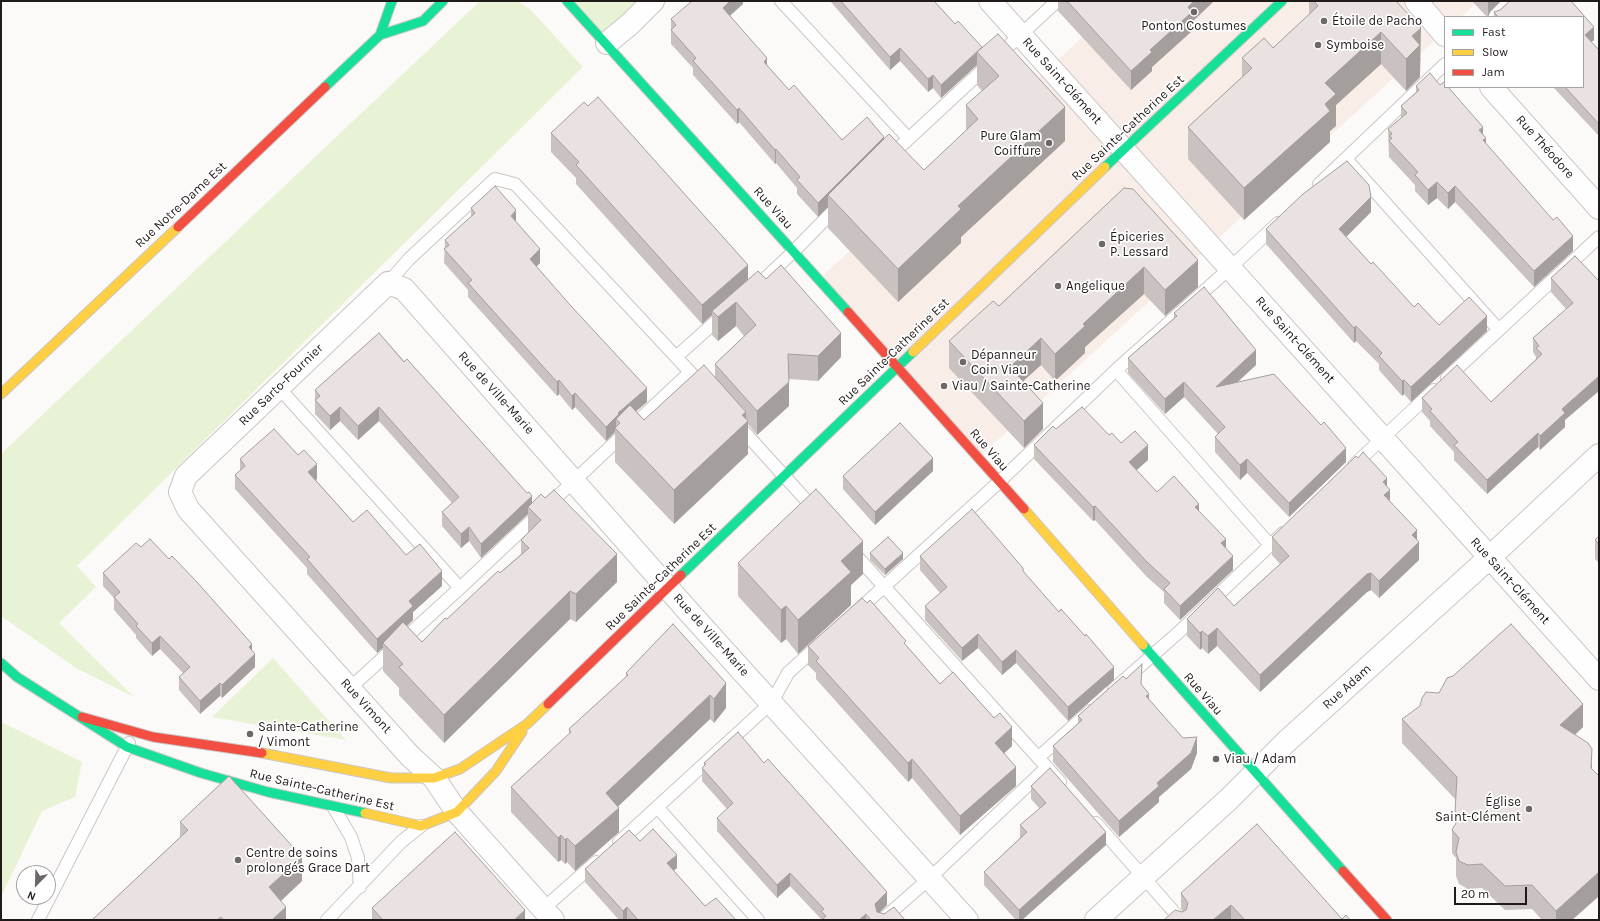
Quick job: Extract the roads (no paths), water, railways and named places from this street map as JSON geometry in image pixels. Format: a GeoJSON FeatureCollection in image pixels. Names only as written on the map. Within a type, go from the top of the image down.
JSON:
{"type":"FeatureCollection","features":[{"type":"Feature","properties":{"kind":"street","name":"Rue Notre-Dame Est"},"geometry":{"type":"LineString","coordinates":[[380,35],[392,1]]}},
{"type":"Feature","properties":{"kind":"street","name":"Rue Notre-Dame Est"},"geometry":{"type":"LineString","coordinates":[[1,394],[380,35],[423,21],[443,1]]}},
{"type":"Feature","properties":{"kind":"street","name":"Rue Viau"},"geometry":{"type":"LineString","coordinates":[[567,1],[608,43],[897,366],[1387,920]]}},
{"type":"Feature","properties":{"kind":"street"},"geometry":{"type":"LineString","coordinates":[[608,43],[653,1]]}},
{"type":"Feature","properties":{"kind":"street","name":"Rue Saint-Clément"},"geometry":{"type":"LineString","coordinates":[[990,1],[1124,148],[1489,558],[1599,679]]}},
{"type":"Feature","properties":{"kind":"street","name":"Rue Sainte-Catherine Est"},"geometry":{"type":"LineString","coordinates":[[82,717],[134,733],[261,753],[391,778],[434,778],[460,769],[527,724],[1124,148],[1282,1]]}},
{"type":"Feature","properties":{"kind":"street"},"geometry":{"type":"LineString","coordinates":[[1416,1],[1444,34]]}},
{"type":"Feature","properties":{"kind":"street","name":"Rue Théodore"},"geometry":{"type":"LineString","coordinates":[[1492,88],[1599,208]]}},
{"type":"Feature","properties":{"kind":"street","name":"Rue Sarto-Fournier"},"geometry":{"type":"LineString","coordinates":[[180,492],[186,476],[388,283]]}},
{"type":"Feature","properties":{"kind":"street","name":"Rue de Ville-Marie"},"geometry":{"type":"LineString","coordinates":[[388,283],[404,289],[968,920]]}},
{"type":"Feature","properties":{"kind":"street","name":"Rue Adam"},"geometry":{"type":"LineString","coordinates":[[1096,920],[1144,878],[1229,799],[1255,772],[1489,558],[1599,455]]}},
{"type":"Feature","properties":{"kind":"street","name":"Rue Vimont"},"geometry":{"type":"LineString","coordinates":[[180,492],[188,509],[410,756],[434,778],[457,812],[548,914]]}},
{"type":"Feature","properties":{"kind":"street","name":"Rue Sainte-Catherine Est"},"geometry":{"type":"LineString","coordinates":[[1,663],[17,677],[82,717],[126,747],[201,773],[334,808],[421,826],[457,812],[496,771],[527,724]]}},
{"type":"Feature","properties":{"kind":"lane"},"geometry":{"type":"LineString","coordinates":[[781,1],[908,138]]}},
{"type":"Feature","properties":{"kind":"lane"},"geometry":{"type":"LineString","coordinates":[[881,165],[908,138],[1057,1]]}},
{"type":"Feature","properties":{"kind":"lane"},"geometry":{"type":"LineString","coordinates":[[1312,191],[1444,65]]}},
{"type":"Feature","properties":{"kind":"lane"},"geometry":{"type":"LineString","coordinates":[[1346,159],[1499,330]]}},
{"type":"Feature","properties":{"kind":"lane"},"geometry":{"type":"LineString","coordinates":[[388,283],[409,259],[495,179],[514,184],[710,394]]}},
{"type":"Feature","properties":{"kind":"lane"},"geometry":{"type":"LineString","coordinates":[[744,297],[794,251],[847,197]]}},
{"type":"Feature","properties":{"kind":"lane"},"geometry":{"type":"LineString","coordinates":[[844,622],[999,482],[1116,370],[1230,268],[1289,212]]}},
{"type":"Feature","properties":{"kind":"lane"},"geometry":{"type":"LineString","coordinates":[[1345,474],[1599,237]]}},
{"type":"Feature","properties":{"kind":"lane"},"geometry":{"type":"LineString","coordinates":[[676,357],[733,307]]}},
{"type":"Feature","properties":{"kind":"lane"},"geometry":{"type":"LineString","coordinates":[[1116,370],[1270,546]]}},
{"type":"Feature","properties":{"kind":"lane"},"geometry":{"type":"LineString","coordinates":[[350,688],[460,588],[690,372]]}},
{"type":"Feature","properties":{"kind":"lane"},"geometry":{"type":"LineString","coordinates":[[279,388],[460,588]]}},
{"type":"Feature","properties":{"kind":"lane"},"geometry":{"type":"LineString","coordinates":[[730,417],[822,519]]}},
{"type":"Feature","properties":{"kind":"lane"},"geometry":{"type":"LineString","coordinates":[[1039,757],[1179,632],[1293,523]]}},
{"type":"Feature","properties":{"kind":"lane"},"geometry":{"type":"LineString","coordinates":[[843,542],[1039,757],[1067,790]]}},
{"type":"Feature","properties":{"kind":"lane"},"geometry":{"type":"LineString","coordinates":[[548,914],[608,852],[658,808],[772,702],[788,672],[827,637]]}},
{"type":"Feature","properties":{"kind":"lane"},"geometry":{"type":"LineString","coordinates":[[38,920],[134,733]]}},
{"type":"Feature","properties":{"kind":"lane"},"geometry":{"type":"LineString","coordinates":[[882,920],[931,877],[1047,767]]}},
{"type":"Feature","properties":{"kind":"lane"},"geometry":{"type":"LineString","coordinates":[[334,808],[351,836],[358,858],[360,887]]}},
{"type":"Feature","properties":{"kind":"lane"},"geometry":{"type":"LineString","coordinates":[[658,808],[758,920]]}},
{"type":"Feature","properties":{"kind":"lane"},"geometry":{"type":"LineString","coordinates":[[1087,813],[1181,920]]}},
{"type":"Feature","properties":{"kind":"lane"},"geometry":{"type":"LineString","coordinates":[[327,920],[360,887],[401,842],[421,826]]}},
{"type":"Feature","properties":{"kind":"place","name":"Ponton Costumes"},"geometry":{"type":"Point","coordinates":[1194,12]}},
{"type":"Feature","properties":{"kind":"place","name":"Étoile de Pacho"},"geometry":{"type":"Point","coordinates":[1324,21]}},
{"type":"Feature","properties":{"kind":"place","name":"Symboise"},"geometry":{"type":"Point","coordinates":[1318,45]}},
{"type":"Feature","properties":{"kind":"place","name":"Pure Glam Coiffure"},"geometry":{"type":"Point","coordinates":[1049,143]}},
{"type":"Feature","properties":{"kind":"place","name":"Épiceries P. Lessard"},"geometry":{"type":"Point","coordinates":[1102,244]}},
{"type":"Feature","properties":{"kind":"place","name":"Angelique"},"geometry":{"type":"Point","coordinates":[1058,286]}},
{"type":"Feature","properties":{"kind":"place","name":"Dépanneur Coin Viau"},"geometry":{"type":"Point","coordinates":[963,362]}},
{"type":"Feature","properties":{"kind":"place","name":"Viau / Sainte-Catherine"},"geometry":{"type":"Point","coordinates":[944,386]}},
{"type":"Feature","properties":{"kind":"place","name":"Sainte-Catherine / Vimont"},"geometry":{"type":"Point","coordinates":[250,734]}},
{"type":"Feature","properties":{"kind":"place","name":"Viau / Adam"},"geometry":{"type":"Point","coordinates":[1216,759]}},
{"type":"Feature","properties":{"kind":"place","name":"Église Saint-Clément"},"geometry":{"type":"Point","coordinates":[1529,809]}},
{"type":"Feature","properties":{"kind":"place","name":"Centre de soins prolongés Grace Dart"},"geometry":{"type":"Point","coordinates":[238,860]}}]}
